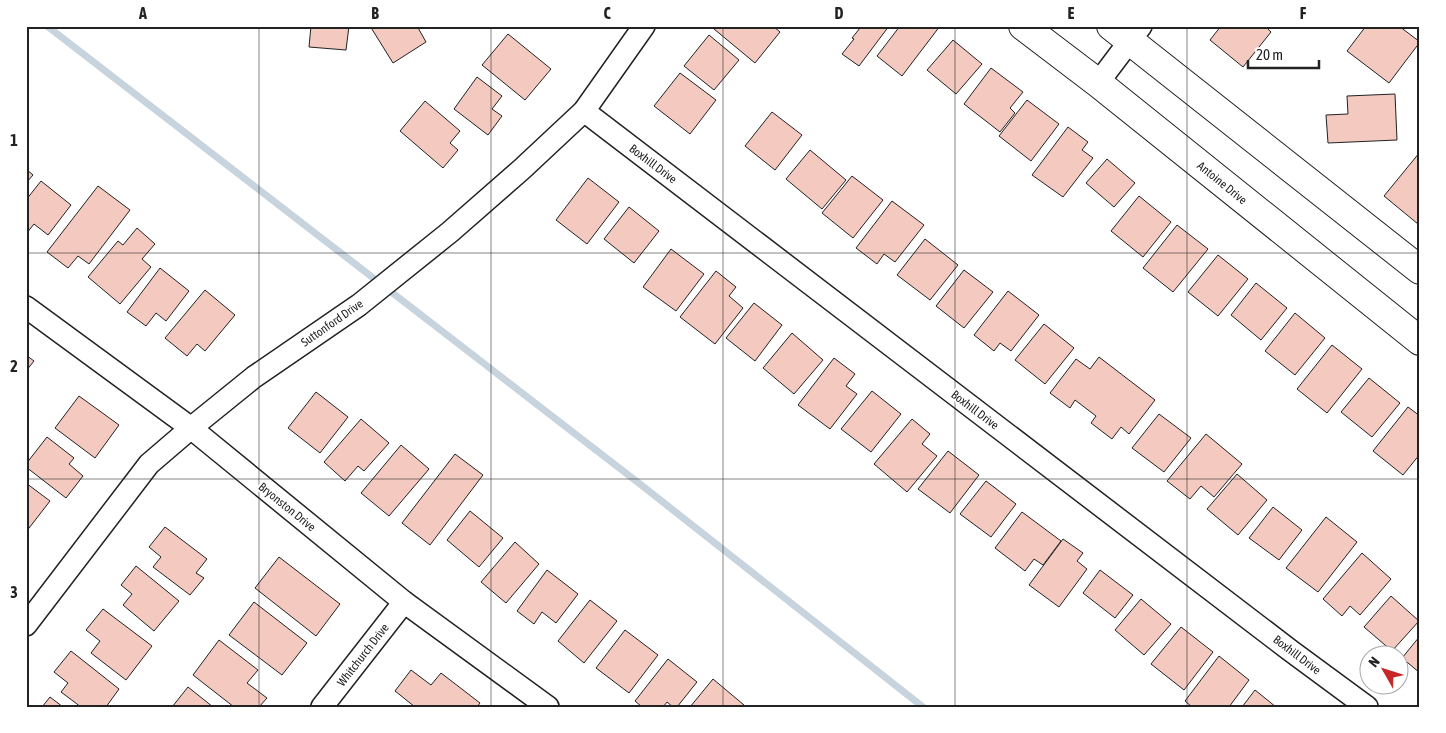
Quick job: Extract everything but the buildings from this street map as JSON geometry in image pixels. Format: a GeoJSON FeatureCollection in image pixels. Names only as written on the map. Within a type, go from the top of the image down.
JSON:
{"type":"FeatureCollection","features":[{"type":"Feature","properties":{"kind":"main road","name":"Antoine Drive"},"geometry":{"type":"LineString","coordinates":[[1023,26],[1098,83],[1420,341]]}},
{"type":"Feature","properties":{"kind":"main road"},"geometry":{"type":"LineString","coordinates":[[1127,31],[1420,270]]}},
{"type":"Feature","properties":{"kind":"street","name":"Suttonford Drive"},"geometry":{"type":"LineString","coordinates":[[26,626],[149,464],[254,377],[358,305],[450,232],[522,169],[584,111],[644,26]]}},
{"type":"Feature","properties":{"kind":"street"},"geometry":{"type":"LineString","coordinates":[[1098,83],[1127,31]]}},
{"type":"Feature","properties":{"kind":"street","name":"Boxhill Drive"},"geometry":{"type":"LineString","coordinates":[[584,111],[1291,652],[1367,707]]}},
{"type":"Feature","properties":{"kind":"street","name":"Bryonston Drive"},"geometry":{"type":"LineString","coordinates":[[26,308],[191,428],[404,602],[548,707]]}},
{"type":"Feature","properties":{"kind":"street","name":"Whitchurch Drive"},"geometry":{"type":"LineString","coordinates":[[322,707],[404,602]]}},
{"type":"Feature","properties":{"kind":"waterway"},"geometry":{"type":"LineString","coordinates":[[47,26],[640,484],[923,707]]}}]}
